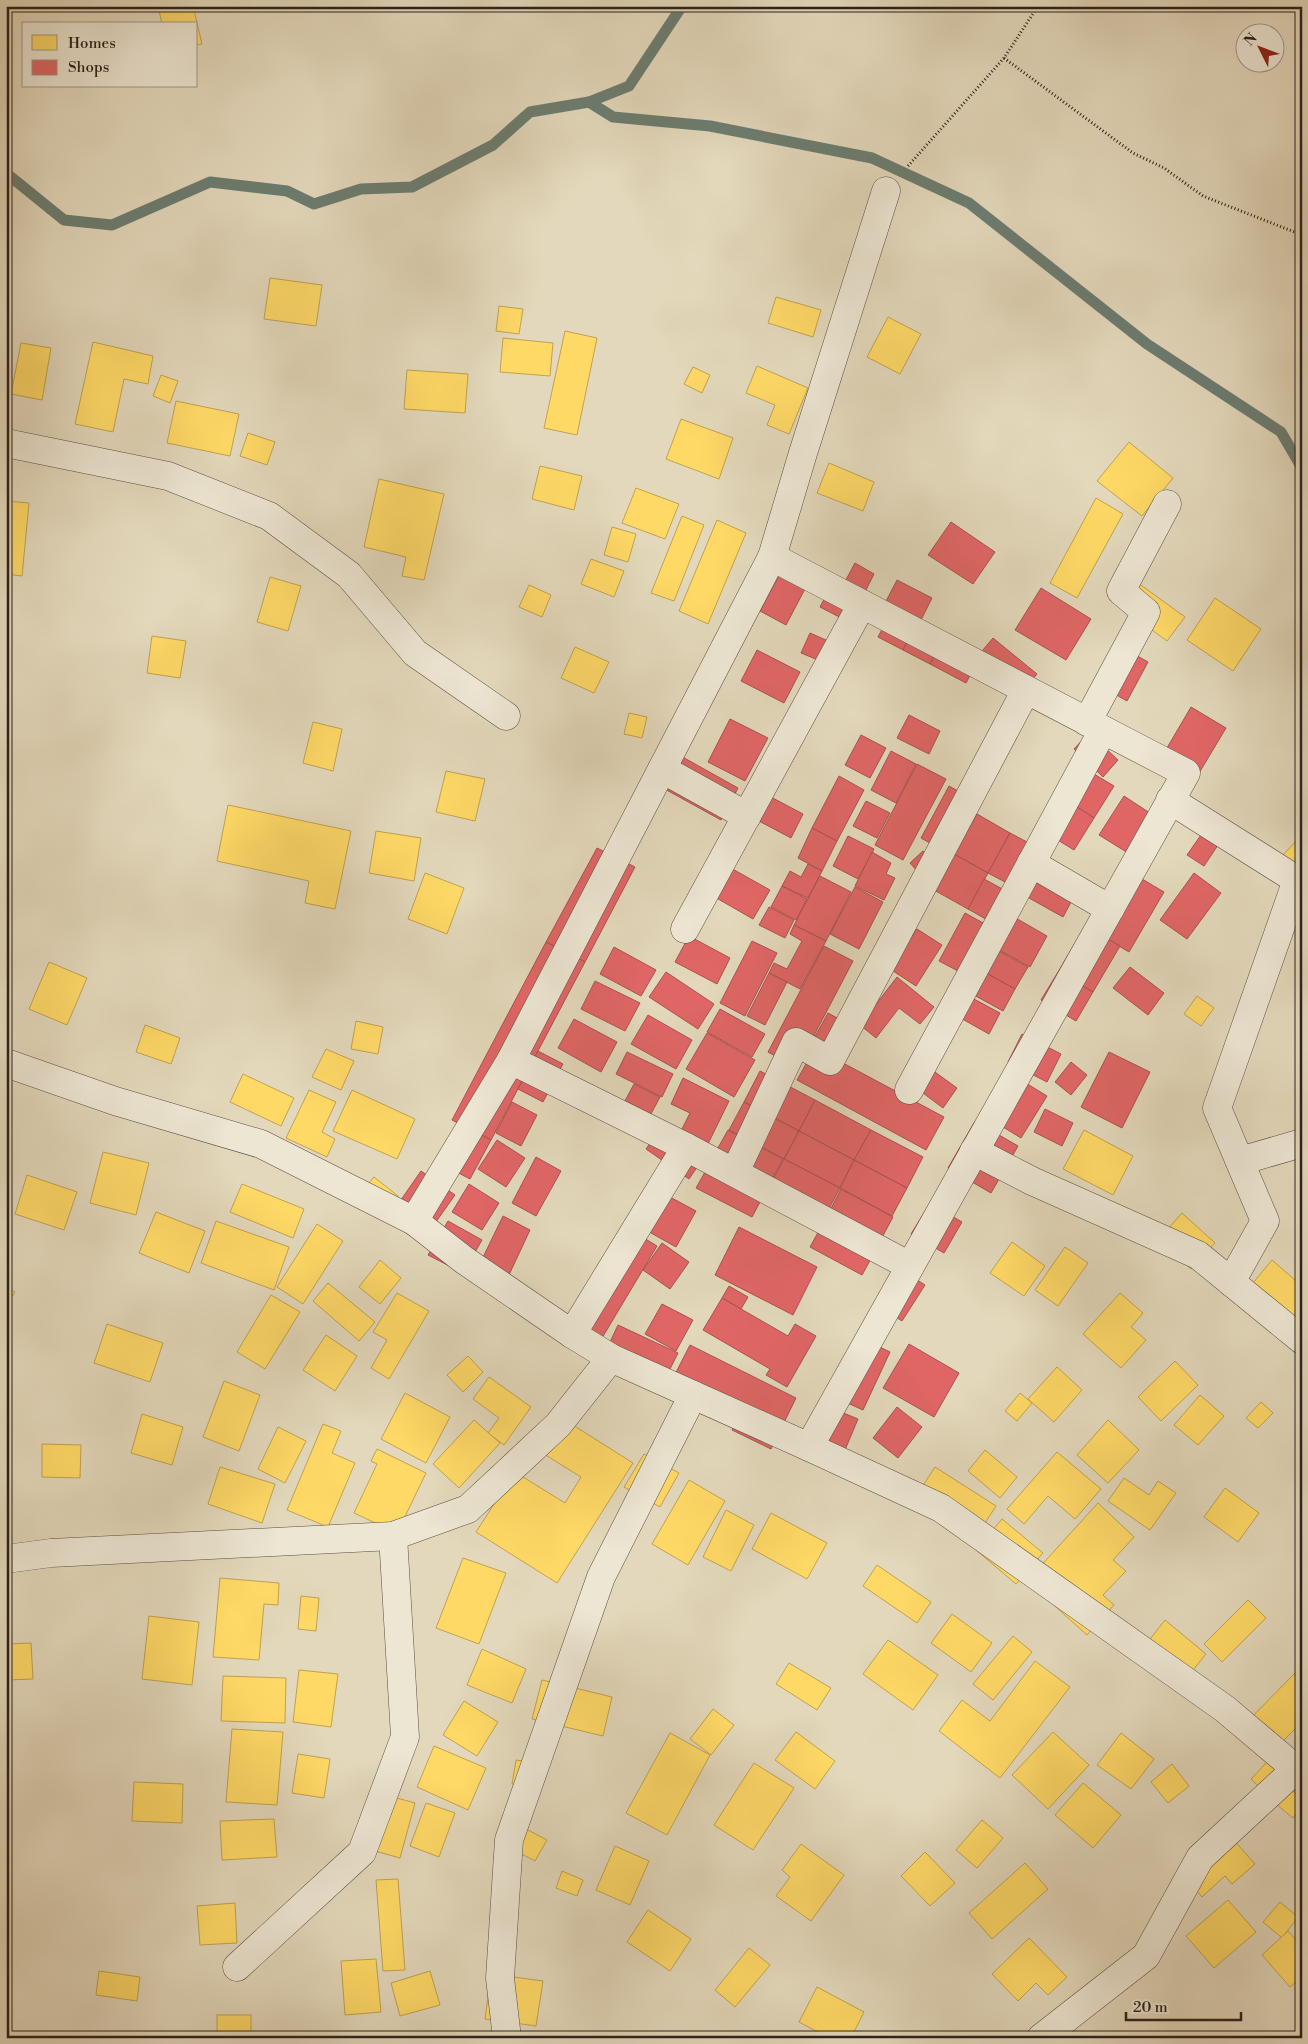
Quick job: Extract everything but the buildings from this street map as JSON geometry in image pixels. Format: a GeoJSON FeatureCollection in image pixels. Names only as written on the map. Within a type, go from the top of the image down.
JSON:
{"type":"FeatureCollection","features":[{"type":"Feature","properties":{"kind":"street"},"geometry":{"type":"LineString","coordinates":[[414,1222],[511,1060],[772,557],[886,191]]}},
{"type":"Feature","properties":{"kind":"street"},"geometry":{"type":"LineString","coordinates":[[6,443],[168,476],[269,516],[349,575],[415,653],[506,716]]}},
{"type":"Feature","properties":{"kind":"street"},"geometry":{"type":"LineString","coordinates":[[909,1090],[1031,863],[1146,612],[1121,591],[1167,504]]}},
{"type":"Feature","properties":{"kind":"street"},"geometry":{"type":"LineString","coordinates":[[772,557],[1186,774],[809,1447]]}},
{"type":"Feature","properties":{"kind":"street"},"geometry":{"type":"LineString","coordinates":[[685,929],[862,604]]}},
{"type":"Feature","properties":{"kind":"street"},"geometry":{"type":"LineString","coordinates":[[735,1172],[796,1042],[830,1061],[1026,690]]}},
{"type":"Feature","properties":{"kind":"street"},"geometry":{"type":"LineString","coordinates":[[662,769],[746,816]]}},
{"type":"Feature","properties":{"kind":"street"},"geometry":{"type":"LineString","coordinates":[[1170,800],[1297,880],[1217,1108],[1265,1221],[1231,1282]]}},
{"type":"Feature","properties":{"kind":"street"},"geometry":{"type":"LineString","coordinates":[[1031,863],[1110,909]]}},
{"type":"Feature","properties":{"kind":"street"},"geometry":{"type":"LineString","coordinates":[[511,1060],[735,1172],[910,1266]]}},
{"type":"Feature","properties":{"kind":"street"},"geometry":{"type":"LineString","coordinates":[[6,1063],[115,1101],[261,1144],[414,1222],[464,1260],[572,1334],[611,1358],[941,1508],[1225,1710],[1299,1773],[1200,1858],[1146,1956],[1040,2038]]}},
{"type":"Feature","properties":{"kind":"street"},"geometry":{"type":"LineString","coordinates":[[1240,1161],[1302,1143]]}},
{"type":"Feature","properties":{"kind":"street"},"geometry":{"type":"LineString","coordinates":[[572,1334],[686,1147]]}},
{"type":"Feature","properties":{"kind":"street"},"geometry":{"type":"LineString","coordinates":[[974,1151],[1032,1181],[1198,1255],[1302,1340]]}},
{"type":"Feature","properties":{"kind":"street"},"geometry":{"type":"LineString","coordinates":[[6,1559],[51,1553],[393,1536],[468,1508],[558,1425],[611,1358]]}},
{"type":"Feature","properties":{"kind":"street"},"geometry":{"type":"LineString","coordinates":[[507,2038],[500,1978],[509,1840],[601,1577],[693,1395]]}},
{"type":"Feature","properties":{"kind":"street"},"geometry":{"type":"LineString","coordinates":[[237,1967],[362,1852],[405,1737],[393,1536]]}},
{"type":"Feature","properties":{"kind":"path"},"geometry":{"type":"LineString","coordinates":[[886,191],[1004,58],[1038,6]]}},
{"type":"Feature","properties":{"kind":"path"},"geometry":{"type":"LineString","coordinates":[[1004,58],[1133,153],[1164,168],[1203,196],[1302,235]]}},
{"type":"Feature","properties":{"kind":"waterway"},"geometry":{"type":"LineString","coordinates":[[6,173],[64,220],[112,225],[210,182],[287,191],[314,204],[361,189],[412,187],[493,145],[530,112],[589,102],[629,86],[682,6]]}},
{"type":"Feature","properties":{"kind":"waterway"},"geometry":{"type":"LineString","coordinates":[[589,102],[613,117],[710,126],[872,158],[969,203],[1147,344],[1281,432],[1302,468]]}}]}
